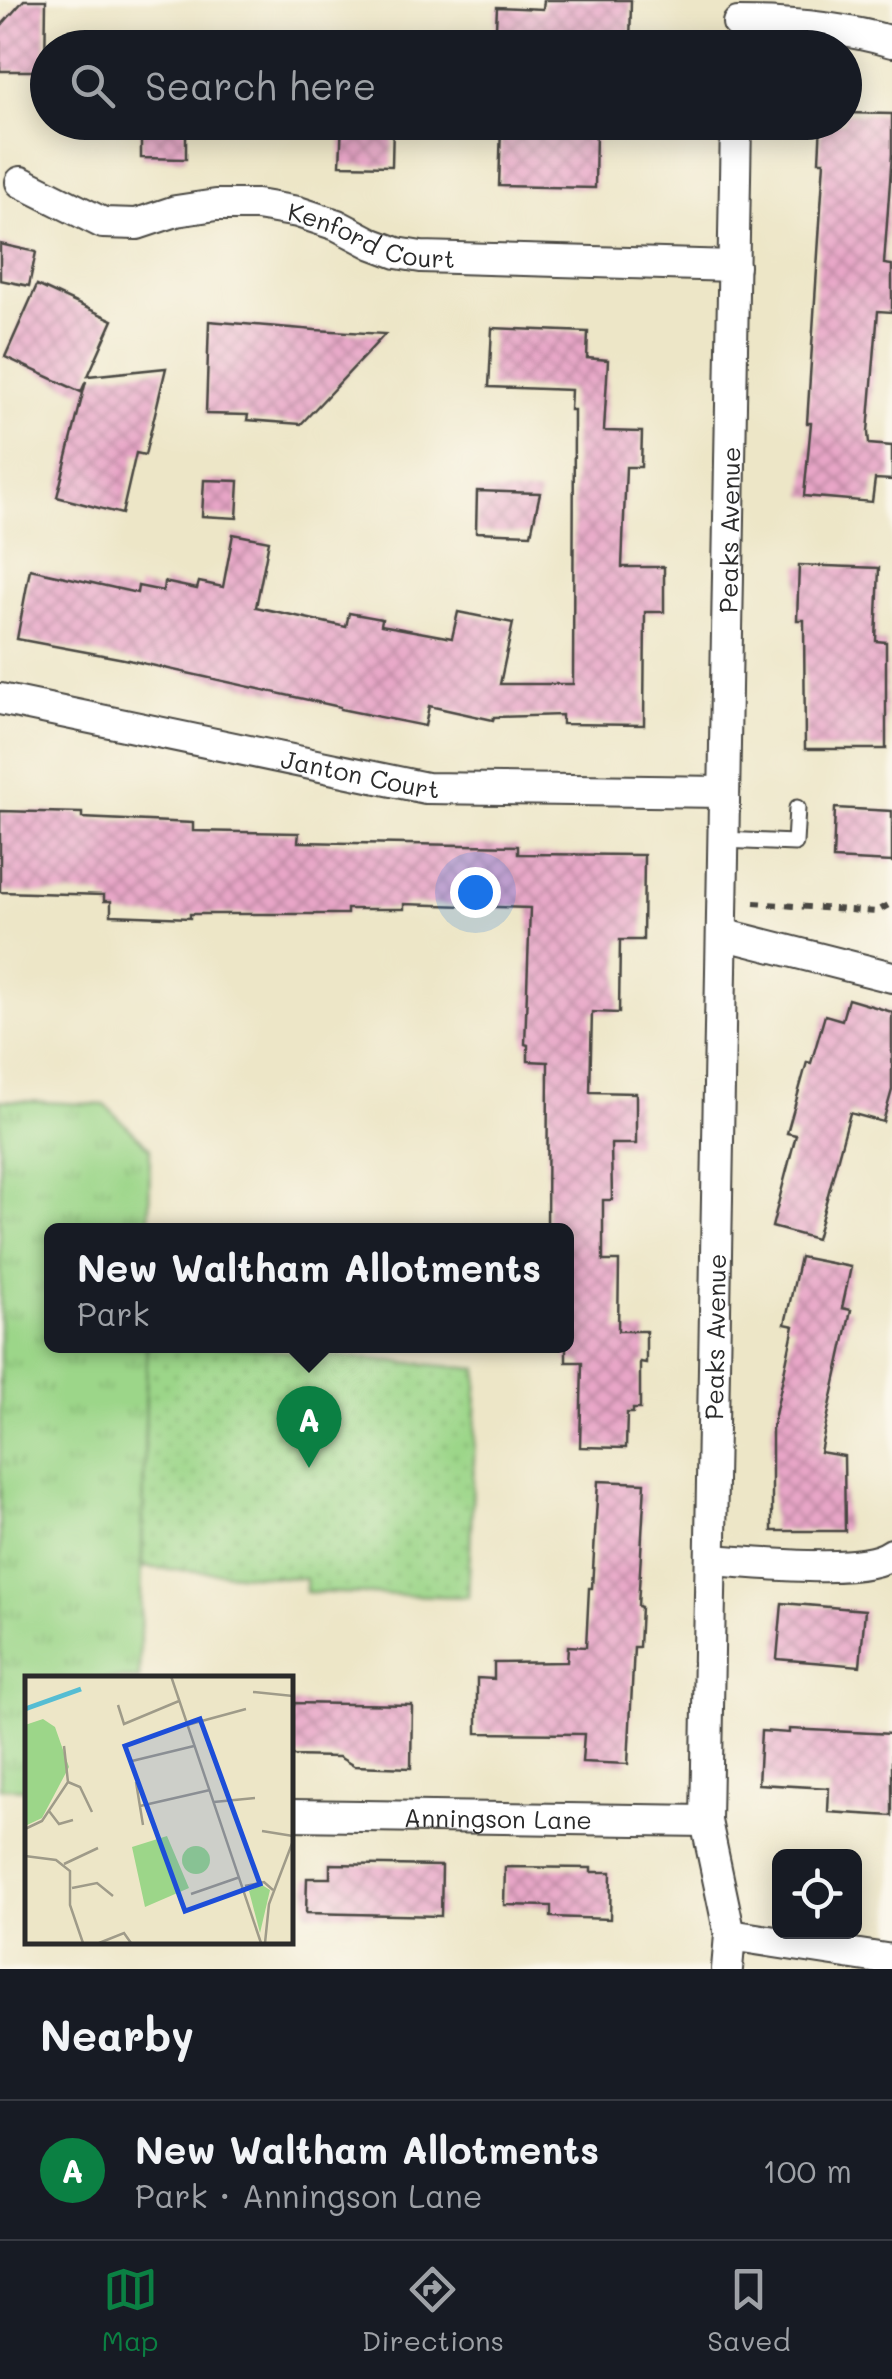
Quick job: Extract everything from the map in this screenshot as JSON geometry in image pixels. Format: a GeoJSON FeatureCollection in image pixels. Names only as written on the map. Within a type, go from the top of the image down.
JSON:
{"type":"FeatureCollection","features":[{"type":"Feature","properties":{"kind":"street"},"geometry":{"type":"LineString","coordinates":[[738,23],[791,23],[844,30]]}},
{"type":"Feature","properties":{"kind":"street"},"geometry":{"type":"LineString","coordinates":[[862,33],[892,42]]}},
{"type":"Feature","properties":{"kind":"street","name":"Peaks Avenue"},"geometry":{"type":"LineString","coordinates":[[727,1969],[730,1935],[706,1821],[736,140]]}},
{"type":"Feature","properties":{"kind":"street","name":"Kenford Court"},"geometry":{"type":"LineString","coordinates":[[21,182],[103,222],[137,224],[176,211],[216,205],[258,205],[298,212],[386,248],[422,257],[734,266]]}},
{"type":"Feature","properties":{"kind":"street","name":"Janton Court"},"geometry":{"type":"LineString","coordinates":[[0,699],[426,788],[724,792]]}},
{"type":"Feature","properties":{"kind":"street"},"geometry":{"type":"LineString","coordinates":[[722,934],[892,977]]}},
{"type":"Feature","properties":{"kind":"street"},"geometry":{"type":"LineString","coordinates":[[711,1560],[849,1567],[884,1560],[892,1554]]}},
{"type":"Feature","properties":{"kind":"street","name":"Anningson Lane"},"geometry":{"type":"LineString","coordinates":[[292,1815],[706,1821]]}},
{"type":"Feature","properties":{"kind":"street"},"geometry":{"type":"LineString","coordinates":[[730,1935],[892,1960]]}},
{"type":"Feature","properties":{"kind":"lane"},"geometry":{"type":"LineString","coordinates":[[723,840],[796,842],[797,808]]}},
{"type":"Feature","properties":{"kind":"path"},"geometry":{"type":"LineString","coordinates":[[722,902],[876,912],[892,903]]}},
{"type":"Feature","properties":{"kind":"green space"},"geometry":{"type":"Polygon","coordinates":[[[0,1100],[105,1105],[150,1148],[149,1223],[44,1223],[44,1353],[147,1353],[139,1676],[25,1676],[25,1789],[0,1788],[0,1100]]]}},
{"type":"Feature","properties":{"kind":"green space"},"geometry":{"type":"Polygon","coordinates":[[[147,1353],[307,1353],[478,1369],[468,1597],[306,1592],[306,1579],[142,1567],[147,1353]]]}},
{"type":"Feature","properties":{"kind":"building"},"geometry":{"type":"Polygon","coordinates":[[[24,0],[46,0],[46,30],[30,30],[30,71],[0,71],[0,27],[24,0]]]}},
{"type":"Feature","properties":{"kind":"building"},"geometry":{"type":"Polygon","coordinates":[[[544,0],[631,0],[630,30],[496,30],[497,7],[543,9],[544,0]]]}},
{"type":"Feature","properties":{"kind":"building"},"geometry":{"type":"Polygon","coordinates":[[[862,113],[892,114],[884,264],[892,265],[892,312],[878,311],[868,432],[869,444],[892,446],[892,480],[875,479],[872,502],[804,496],[824,161],[819,161],[820,140],[862,140],[862,113]]]}},
{"type":"Feature","properties":{"kind":"building"},"geometry":{"type":"Polygon","coordinates":[[[141,140],[186,140],[186,159],[141,158],[141,140]]]}},
{"type":"Feature","properties":{"kind":"building"},"geometry":{"type":"Polygon","coordinates":[[[341,140],[393,140],[392,166],[340,165],[341,140]]]}},
{"type":"Feature","properties":{"kind":"building"},"geometry":{"type":"Polygon","coordinates":[[[501,140],[596,140],[595,188],[499,186],[501,140]]]}},
{"type":"Feature","properties":{"kind":"building"},"geometry":{"type":"Polygon","coordinates":[[[0,244],[36,252],[29,286],[0,280],[0,244]]]}},
{"type":"Feature","properties":{"kind":"building"},"geometry":{"type":"Polygon","coordinates":[[[37,285],[113,320],[88,376],[166,368],[145,455],[136,453],[122,514],[57,497],[86,381],[81,392],[5,357],[37,285]]]}},
{"type":"Feature","properties":{"kind":"building"},"geometry":{"type":"Polygon","coordinates":[[[209,321],[385,334],[301,424],[247,420],[248,415],[206,414],[209,321]]]}},
{"type":"Feature","properties":{"kind":"building"},"geometry":{"type":"Polygon","coordinates":[[[492,328],[588,332],[587,358],[608,360],[604,431],[642,432],[641,467],[626,467],[622,567],[664,567],[664,612],[645,612],[644,725],[562,724],[562,715],[493,720],[429,706],[425,726],[17,639],[30,569],[137,593],[138,586],[163,591],[164,582],[197,589],[199,582],[223,587],[233,534],[269,541],[256,607],[346,627],[349,613],[382,619],[381,625],[452,638],[458,612],[513,623],[500,684],[573,684],[571,390],[489,387],[492,328]]]}},
{"type":"Feature","properties":{"kind":"building"},"geometry":{"type":"Polygon","coordinates":[[[204,480],[239,481],[237,518],[202,516],[204,480]]]}},
{"type":"Feature","properties":{"kind":"building"},"geometry":{"type":"Polygon","coordinates":[[[477,491],[540,493],[531,534],[476,532],[477,491]]]}},
{"type":"Feature","properties":{"kind":"building"},"geometry":{"type":"Polygon","coordinates":[[[799,565],[879,568],[876,641],[886,642],[886,749],[805,749],[804,620],[797,620],[799,565]]]}},
{"type":"Feature","properties":{"kind":"building"},"geometry":{"type":"Polygon","coordinates":[[[835,808],[892,811],[892,862],[833,859],[835,808]]]}},
{"type":"Feature","properties":{"kind":"building"},"geometry":{"type":"Polygon","coordinates":[[[0,811],[82,813],[82,818],[193,823],[193,831],[299,833],[298,842],[518,846],[518,854],[644,855],[643,940],[620,940],[619,1013],[592,1012],[590,1092],[636,1093],[636,1144],[611,1144],[612,1200],[603,1200],[603,1261],[619,1261],[618,1331],[646,1331],[646,1363],[640,1362],[640,1409],[627,1413],[626,1448],[580,1447],[582,1362],[566,1362],[566,1353],[574,1353],[574,1223],[547,1223],[548,1062],[528,1061],[525,1044],[530,908],[404,904],[404,909],[347,909],[347,914],[190,914],[190,918],[111,915],[111,901],[104,901],[104,895],[0,892],[0,811]]]}},
{"type":"Feature","properties":{"kind":"building"},"geometry":{"type":"Polygon","coordinates":[[[848,999],[892,1012],[892,1090],[883,1122],[850,1113],[816,1239],[772,1227],[796,1135],[787,1133],[807,1062],[811,1063],[825,1015],[842,1020],[848,999]]]}},
{"type":"Feature","properties":{"kind":"building"},"geometry":{"type":"Polygon","coordinates":[[[800,1257],[851,1267],[842,1308],[851,1310],[820,1452],[844,1456],[845,1531],[772,1531],[772,1429],[794,1326],[785,1324],[800,1257]]]}},
{"type":"Feature","properties":{"kind":"building"},"geometry":{"type":"Polygon","coordinates":[[[598,1481],[645,1483],[639,1647],[634,1647],[628,1764],[582,1762],[584,1734],[477,1733],[477,1678],[494,1679],[494,1663],[567,1662],[568,1646],[586,1647],[598,1481]]]}},
{"type":"Feature","properties":{"kind":"building"},"geometry":{"type":"Polygon","coordinates":[[[782,1603],[865,1610],[860,1666],[777,1659],[782,1603]]]}},
{"type":"Feature","properties":{"kind":"building"},"geometry":{"type":"Polygon","coordinates":[[[292,1703],[412,1705],[411,1768],[354,1766],[339,1757],[292,1756],[292,1703]]]}},
{"type":"Feature","properties":{"kind":"building"},"geometry":{"type":"Polygon","coordinates":[[[789,1729],[892,1734],[892,1816],[828,1812],[829,1788],[758,1784],[761,1731],[789,1733],[789,1729]]]}},
{"type":"Feature","properties":{"kind":"building"},"geometry":{"type":"Polygon","coordinates":[[[330,1864],[442,1866],[441,1916],[306,1913],[307,1878],[330,1878],[330,1864]]]}},
{"type":"Feature","properties":{"kind":"building"},"geometry":{"type":"Polygon","coordinates":[[[505,1867],[591,1868],[591,1872],[611,1872],[610,1919],[551,1917],[551,1906],[504,1905],[505,1867]]]}},
{"type":"Feature","properties":{"kind":"place","name":"New Waltham Allotments"},"geometry":{"type":"Point","coordinates":[309,1468]}}]}
